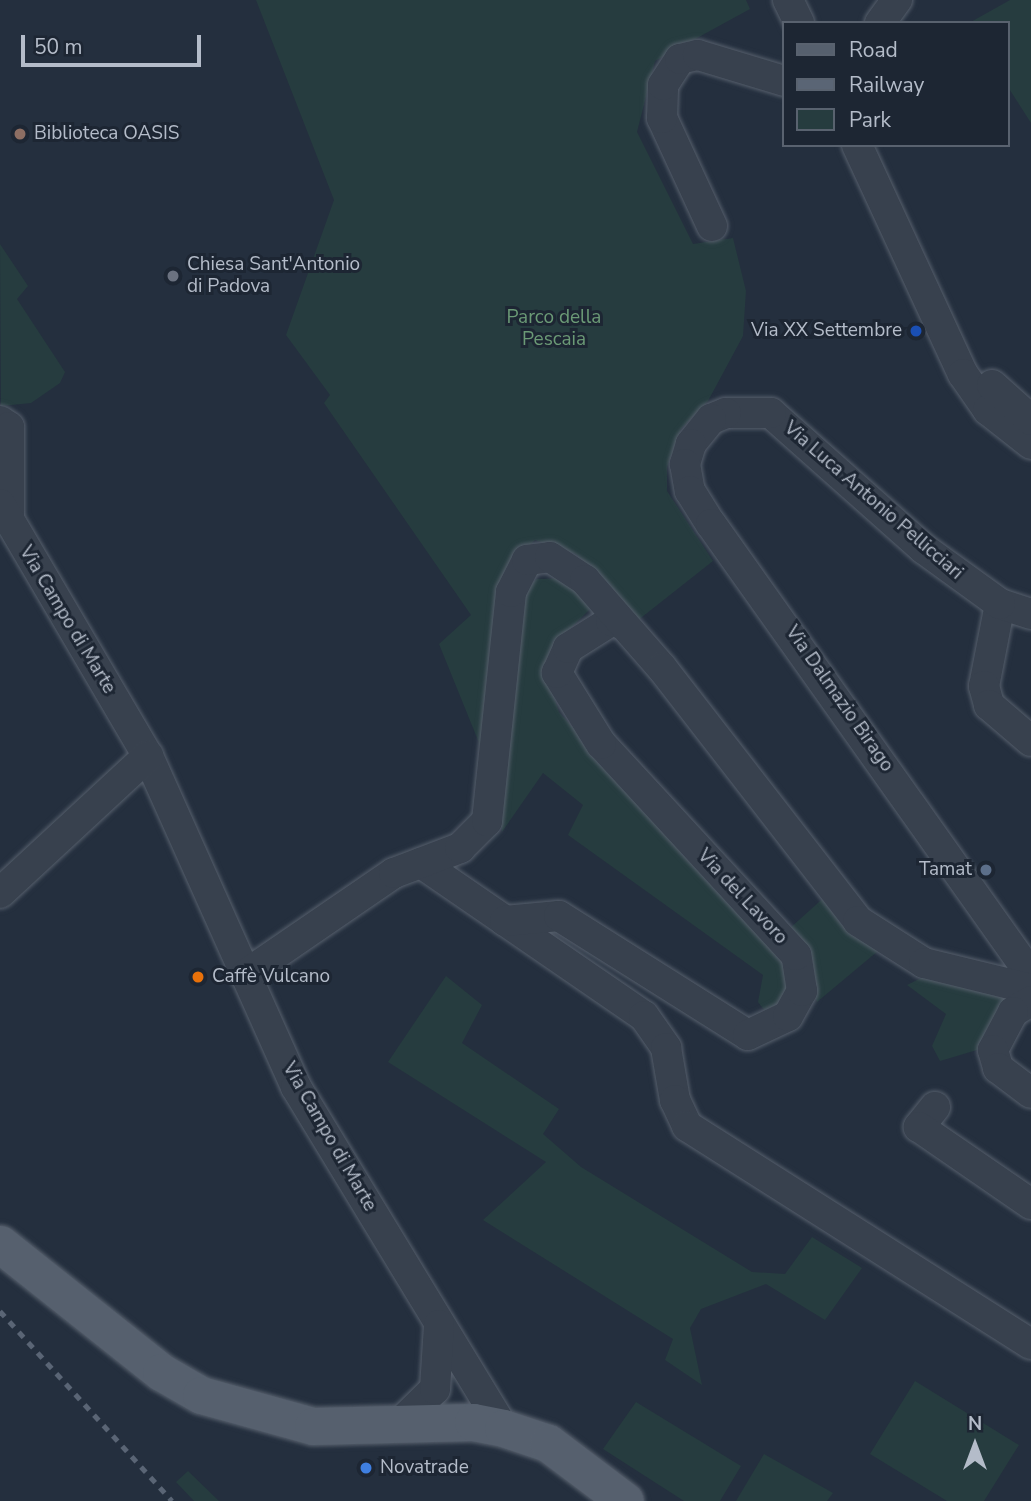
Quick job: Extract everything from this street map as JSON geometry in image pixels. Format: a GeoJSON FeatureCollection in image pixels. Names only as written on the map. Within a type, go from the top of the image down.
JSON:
{"type":"FeatureCollection","features":[{"type":"Feature","properties":{"kind":"main road","name":"Via Campo di Marte"},"geometry":{"type":"LineString","coordinates":[[0,1244],[161,1372],[201,1395],[281,1421],[396,1427],[473,1422],[519,1435],[583,1477],[642,1501]]}},
{"type":"Feature","properties":{"kind":"street"},"geometry":{"type":"LineString","coordinates":[[788,0],[798,21]]}},
{"type":"Feature","properties":{"kind":"street"},"geometry":{"type":"LineString","coordinates":[[881,21],[897,0]]}},
{"type":"Feature","properties":{"kind":"street"},"geometry":{"type":"LineString","coordinates":[[712,226],[662,118],[663,85],[680,59],[698,55],[782,80]]}},
{"type":"Feature","properties":{"kind":"street"},"geometry":{"type":"LineString","coordinates":[[859,147],[945,324],[962,374],[988,410],[1031,444]]}},
{"type":"Feature","properties":{"kind":"street"},"geometry":{"type":"LineString","coordinates":[[945,324],[993,386],[1031,421]]}},
{"type":"Feature","properties":{"kind":"street","name":"Via Luca Antonio Pellicciari"},"geometry":{"type":"LineString","coordinates":[[711,419],[741,410],[771,413],[924,549],[1000,604],[1031,614]]}},
{"type":"Feature","properties":{"kind":"street","name":"Via Dalmazio Birago"},"geometry":{"type":"LineString","coordinates":[[711,419],[685,464],[690,491],[1031,975]]}},
{"type":"Feature","properties":{"kind":"street"},"geometry":{"type":"LineString","coordinates":[[0,421],[9,427],[4,512]]}},
{"type":"Feature","properties":{"kind":"street","name":"Via Campo di Marte"},"geometry":{"type":"LineString","coordinates":[[4,512],[148,756],[296,1087],[439,1325],[519,1435]]}},
{"type":"Feature","properties":{"kind":"street"},"geometry":{"type":"LineString","coordinates":[[245,975],[394,873],[460,848],[487,821],[512,592],[527,560],[550,557],[572,569],[710,725],[858,921],[924,963],[1031,989]]}},
{"type":"Feature","properties":{"kind":"street"},"geometry":{"type":"LineString","coordinates":[[1000,604],[984,686],[989,705],[1031,741]]}},
{"type":"Feature","properties":{"kind":"street","name":"Via del Lavoro"},"geometry":{"type":"LineString","coordinates":[[505,921],[559,916],[748,1035],[788,1016],[803,991],[796,955],[601,744],[556,673],[568,648],[611,621],[623,624]]}},
{"type":"Feature","properties":{"kind":"street"},"geometry":{"type":"LineString","coordinates":[[0,893],[148,756]]}},
{"type":"Feature","properties":{"kind":"street"},"geometry":{"type":"LineString","coordinates":[[421,863],[644,1016],[666,1048],[674,1100],[687,1126],[1031,1344]]}},
{"type":"Feature","properties":{"kind":"street"},"geometry":{"type":"LineString","coordinates":[[1031,1001],[1013,1012],[993,1049],[998,1069],[1031,1093]]}},
{"type":"Feature","properties":{"kind":"street"},"geometry":{"type":"LineString","coordinates":[[934,1107],[919,1127],[1031,1204]]}},
{"type":"Feature","properties":{"kind":"street"},"geometry":{"type":"LineString","coordinates":[[396,1427],[435,1389],[439,1325]]}},
{"type":"Feature","properties":{"kind":"green space","name":"Parco della Pescaia"},"geometry":{"type":"Polygon","coordinates":[[[256,0],[746,0],[750,9],[655,61],[637,132],[693,244],[733,238],[746,291],[743,336],[708,401],[681,429],[667,467],[667,491],[713,561],[637,621],[576,554],[535,540],[506,568],[488,765],[439,644],[471,615],[324,403],[330,395],[286,335],[334,200],[256,0]]]}},
{"type":"Feature","properties":{"kind":"green space"},"geometry":{"type":"Polygon","coordinates":[[[1010,0],[1031,0],[1031,123],[1010,90],[1010,21],[973,21],[1010,0]]]}},
{"type":"Feature","properties":{"kind":"green space"},"geometry":{"type":"Polygon","coordinates":[[[0,244],[28,286],[17,299],[65,372],[60,383],[31,403],[1,406],[0,244]]]}},
{"type":"Feature","properties":{"kind":"green space"},"geometry":{"type":"Polygon","coordinates":[[[570,578],[595,604],[568,631],[547,675],[559,712],[791,966],[787,1002],[769,1016],[758,1002],[763,975],[568,835],[583,805],[543,773],[502,832],[498,790],[519,592],[537,579],[570,578]]]}},
{"type":"Feature","properties":{"kind":"green space"},"geometry":{"type":"Polygon","coordinates":[[[829,893],[878,951],[817,1002],[789,929],[829,893]]]}},
{"type":"Feature","properties":{"kind":"green space"},"geometry":{"type":"Polygon","coordinates":[[[931,973],[1012,988],[987,1047],[940,1061],[932,1046],[946,1014],[907,985],[931,973]]]}},
{"type":"Feature","properties":{"kind":"green space"},"geometry":{"type":"Polygon","coordinates":[[[446,976],[482,1005],[462,1043],[559,1109],[543,1134],[581,1167],[752,1272],[785,1274],[812,1237],[862,1268],[825,1320],[766,1284],[701,1309],[690,1328],[702,1385],[665,1360],[673,1339],[483,1220],[546,1162],[388,1062],[446,976]]]}},
{"type":"Feature","properties":{"kind":"green space"},"geometry":{"type":"Polygon","coordinates":[[[915,1381],[1019,1445],[984,1501],[947,1501],[870,1454],[915,1381]]]}},
{"type":"Feature","properties":{"kind":"green space"},"geometry":{"type":"Polygon","coordinates":[[[636,1402],[741,1466],[720,1501],[684,1501],[603,1449],[636,1402]]]}},
{"type":"Feature","properties":{"kind":"green space"},"geometry":{"type":"Polygon","coordinates":[[[764,1454],[833,1493],[827,1501],[736,1501],[764,1454]]]}},
{"type":"Feature","properties":{"kind":"green space"},"geometry":{"type":"Polygon","coordinates":[[[188,1471],[219,1501],[194,1501],[176,1482],[188,1471]]]}},
{"type":"Feature","properties":{"kind":"railway"},"geometry":{"type":"LineString","coordinates":[[0,1311],[172,1501]]}},
{"type":"Feature","properties":{"kind":"place","name":"Biblioteca OASIS"},"geometry":{"type":"Point","coordinates":[20,134]}},
{"type":"Feature","properties":{"kind":"place","name":"Chiesa Sant'Antonio di Padova"},"geometry":{"type":"Point","coordinates":[173,276]}},
{"type":"Feature","properties":{"kind":"place","name":"Via XX Settembre"},"geometry":{"type":"Point","coordinates":[916,331]}},
{"type":"Feature","properties":{"kind":"place","name":"Tamat"},"geometry":{"type":"Point","coordinates":[986,870]}},
{"type":"Feature","properties":{"kind":"place","name":"Caffè Vulcano"},"geometry":{"type":"Point","coordinates":[198,977]}},
{"type":"Feature","properties":{"kind":"place","name":"Novatrade"},"geometry":{"type":"Point","coordinates":[366,1468]}}]}
